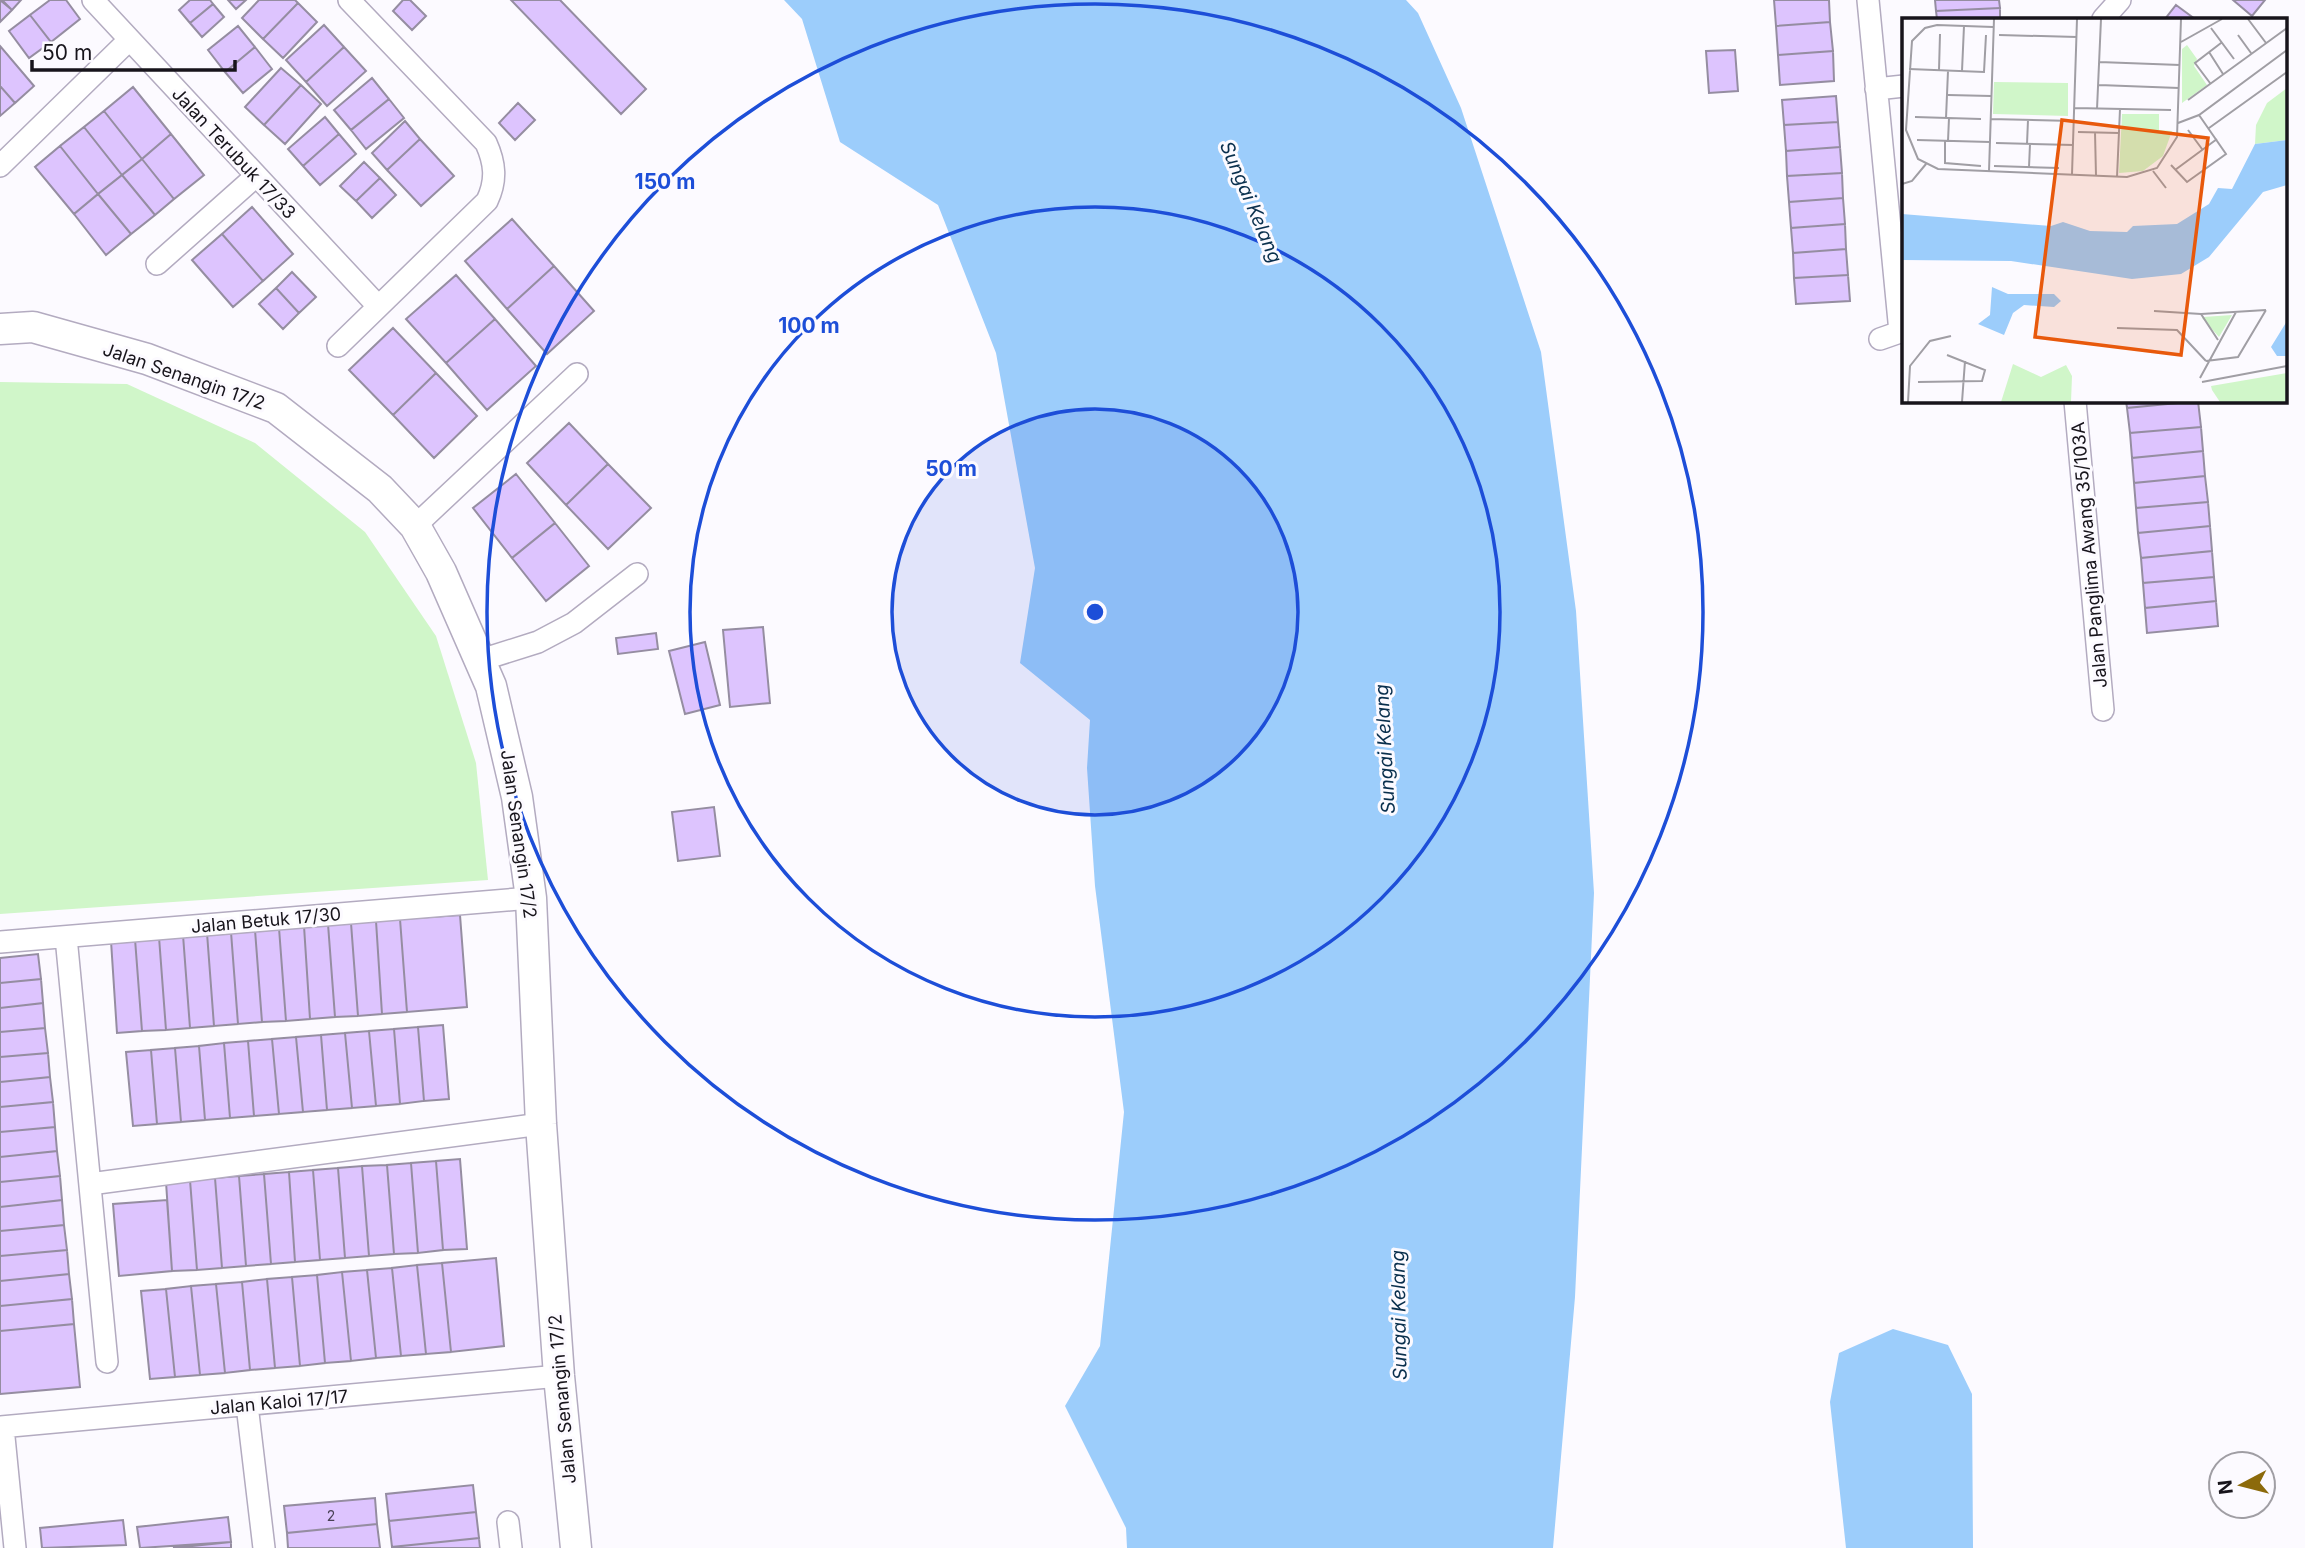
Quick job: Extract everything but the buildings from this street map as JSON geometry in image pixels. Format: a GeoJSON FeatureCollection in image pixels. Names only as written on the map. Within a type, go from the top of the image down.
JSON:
{"type":"FeatureCollection","features":[{"type":"Feature","properties":{"kind":"street","name":"Jalan Terubuk 17/33"},"geometry":{"type":"LineString","coordinates":[[93,0],[128,41],[377,305]]}},
{"type":"Feature","properties":{"kind":"street"},"geometry":{"type":"LineString","coordinates":[[338,346],[377,305],[487,201],[494,186],[494,159],[486,143],[349,0]]}},
{"type":"Feature","properties":{"kind":"street"},"geometry":{"type":"LineString","coordinates":[[1868,0],[1899,332],[1880,339]]}},
{"type":"Feature","properties":{"kind":"street"},"geometry":{"type":"LineString","coordinates":[[2104,18],[2120,0]]}},
{"type":"Feature","properties":{"kind":"street"},"geometry":{"type":"LineString","coordinates":[[0,166],[128,41]]}},
{"type":"Feature","properties":{"kind":"street"},"geometry":{"type":"LineString","coordinates":[[1876,89],[1902,86]]}},
{"type":"Feature","properties":{"kind":"street"},"geometry":{"type":"LineString","coordinates":[[157,264],[256,176]]}},
{"type":"Feature","properties":{"kind":"street","name":"Jalan Senangin 17/2"},"geometry":{"type":"LineString","coordinates":[[0,329],[33,327],[135,355],[276,408],[380,489],[415,526],[441,572],[481,660],[508,749],[531,898],[541,1124],[559,1376],[576,1548]]}},
{"type":"Feature","properties":{"kind":"street"},"geometry":{"type":"LineString","coordinates":[[415,526],[577,374]]}},
{"type":"Feature","properties":{"kind":"street","name":"Jalan Panglima Awang 35/103A"},"geometry":{"type":"LineString","coordinates":[[2075,402],[2103,710]]}},
{"type":"Feature","properties":{"kind":"street"},"geometry":{"type":"LineString","coordinates":[[481,660],[538,642],[574,623],[637,573]]}},
{"type":"Feature","properties":{"kind":"street","name":"Jalan Betuk 17/30"},"geometry":{"type":"LineString","coordinates":[[0,942],[531,898]]}},
{"type":"Feature","properties":{"kind":"street"},"geometry":{"type":"LineString","coordinates":[[66,937],[107,1362]]}},
{"type":"Feature","properties":{"kind":"street"},"geometry":{"type":"LineString","coordinates":[[90,1184],[541,1124]]}},
{"type":"Feature","properties":{"kind":"street","name":"Jalan Kaloi 17/17"},"geometry":{"type":"LineString","coordinates":[[2,1427],[559,1376]]}},
{"type":"Feature","properties":{"kind":"street"},"geometry":{"type":"LineString","coordinates":[[247,1405],[264,1548]]}},
{"type":"Feature","properties":{"kind":"street"},"geometry":{"type":"LineString","coordinates":[[2,1427],[15,1548]]}},
{"type":"Feature","properties":{"kind":"street"},"geometry":{"type":"LineString","coordinates":[[508,1522],[510,1548]]}},
{"type":"Feature","properties":{"kind":"green space"},"geometry":{"type":"Polygon","coordinates":[[[0,382],[127,384],[255,443],[365,532],[436,636],[476,763],[488,880],[0,914],[0,382]]]}},
{"type":"Feature","properties":{"kind":"water","name":"Sungai Kelang"},"geometry":{"type":"Polygon","coordinates":[[[784,0],[1406,0],[1418,13],[1461,108],[1541,352],[1576,611],[1594,893],[1575,1297],[1553,1548],[1127,1548],[1126,1528],[1065,1406],[1100,1346],[1124,1112],[1095,886],[1087,768],[1090,720],[1020,663],[1035,568],[996,353],[938,205],[840,142],[802,19],[784,0]]]}},
{"type":"Feature","properties":{"kind":"water"},"geometry":{"type":"Polygon","coordinates":[[[1893,1329],[1948,1345],[1972,1394],[1973,1548],[1846,1548],[1830,1402],[1839,1353],[1893,1329]]]}}]}
